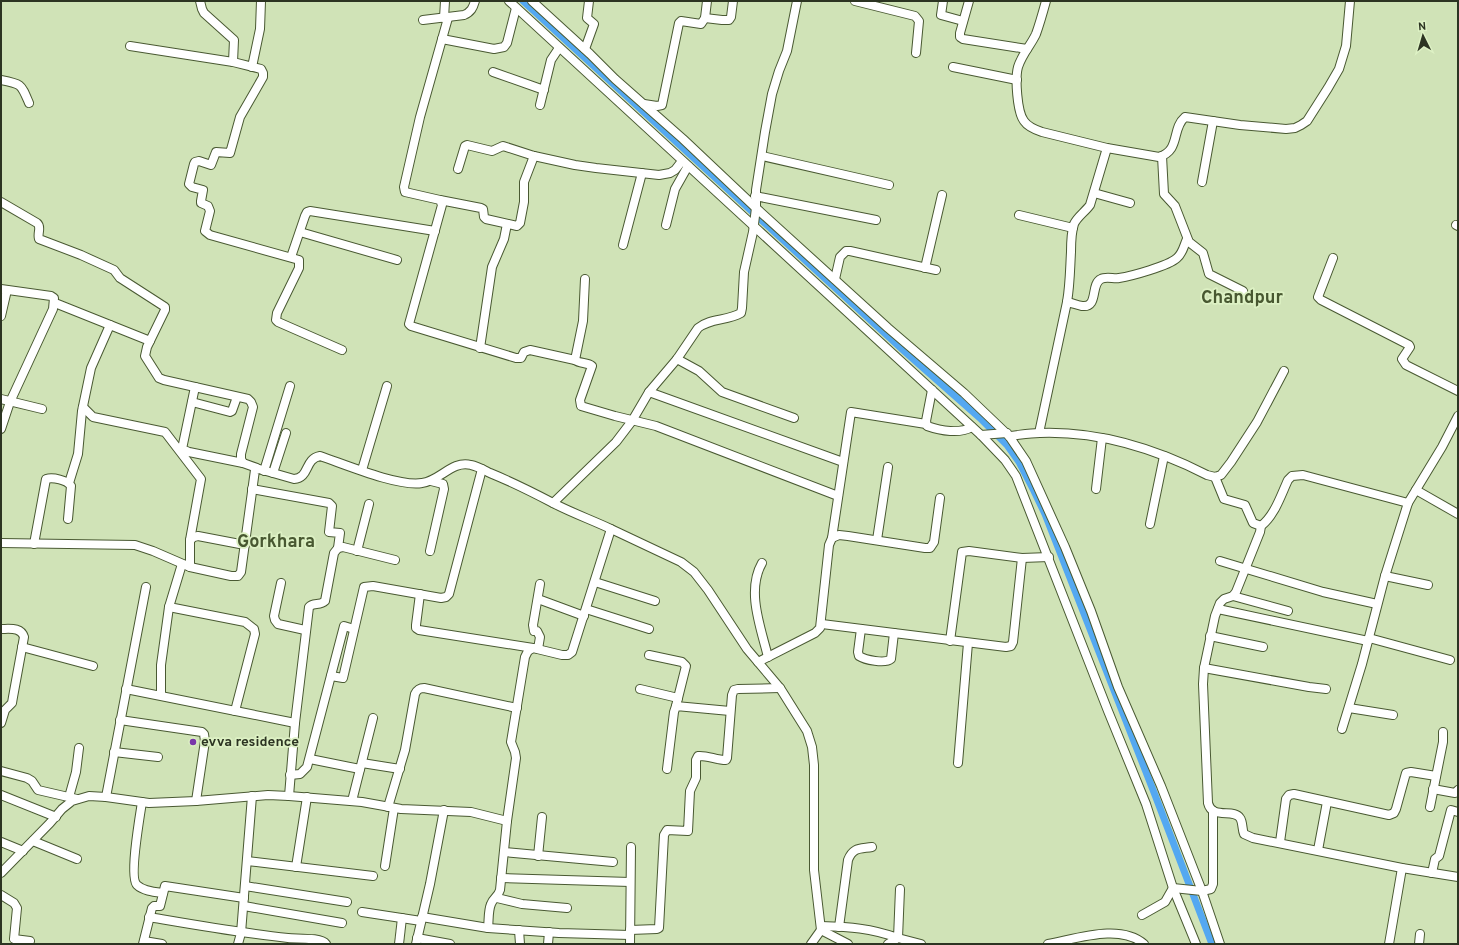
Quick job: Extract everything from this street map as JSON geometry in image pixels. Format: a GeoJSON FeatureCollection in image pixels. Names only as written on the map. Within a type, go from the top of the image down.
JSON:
{"type":"FeatureCollection","features":[{"type":"Feature","properties":{"kind":"street"},"geometry":{"type":"LineString","coordinates":[[200,1],[204,13],[234,40],[233,62]]}},
{"type":"Feature","properties":{"kind":"street"},"geometry":{"type":"LineString","coordinates":[[252,66],[260,28],[261,1]]}},
{"type":"Feature","properties":{"kind":"street"},"geometry":{"type":"LineString","coordinates":[[445,1],[446,18],[442,39],[420,117],[404,187],[405,192],[481,208],[483,209],[484,217],[486,219],[517,226],[520,223],[524,202],[524,182],[534,156]]}},
{"type":"Feature","properties":{"kind":"street"},"geometry":{"type":"LineString","coordinates":[[423,20],[464,15],[469,13],[474,7],[475,1]]}},
{"type":"Feature","properties":{"kind":"street"},"geometry":{"type":"LineString","coordinates":[[509,1],[972,427],[983,435],[1005,460],[1016,476],[1049,558],[1108,712],[1146,804],[1196,944]]}},
{"type":"Feature","properties":{"kind":"street"},"geometry":{"type":"LineString","coordinates":[[532,1],[888,328],[964,393],[1006,434],[1026,461],[1065,547],[1091,611],[1118,687],[1161,786],[1198,890],[1220,944]]}},
{"type":"Feature","properties":{"kind":"street"},"geometry":{"type":"LineString","coordinates":[[585,49],[594,24],[587,18],[589,1]]}},
{"type":"Feature","properties":{"kind":"street"},"geometry":{"type":"LineString","coordinates":[[643,104],[659,106],[664,101],[679,23],[681,21],[701,24],[705,18],[708,1]]}},
{"type":"Feature","properties":{"kind":"street"},"geometry":{"type":"LineString","coordinates":[[705,18],[729,20],[731,17],[733,1]]}},
{"type":"Feature","properties":{"kind":"street"},"geometry":{"type":"LineString","coordinates":[[553,503],[616,442],[632,421],[649,392],[677,358],[698,328],[702,324],[736,316],[741,313],[744,272],[756,208],[755,196],[772,94],[778,71],[787,50],[797,1]]}},
{"type":"Feature","properties":{"kind":"street"},"geometry":{"type":"LineString","coordinates":[[855,1],[915,16],[919,21],[916,53]]}},
{"type":"Feature","properties":{"kind":"street"},"geometry":{"type":"LineString","coordinates":[[943,1],[941,16],[963,21]]}},
{"type":"Feature","properties":{"kind":"street"},"geometry":{"type":"LineString","coordinates":[[969,1],[959,35],[963,39],[1027,50]]}},
{"type":"Feature","properties":{"kind":"street"},"geometry":{"type":"LineString","coordinates":[[1046,1],[1036,33],[1020,63],[1017,80],[1021,116],[1025,123],[1033,129],[1042,132],[1108,148],[1159,157],[1171,150],[1179,125],[1185,117],[1240,125],[1286,129],[1295,128],[1307,121],[1339,70],[1346,46],[1350,1]]}},
{"type":"Feature","properties":{"kind":"street"},"geometry":{"type":"LineString","coordinates":[[442,39],[494,49],[504,47],[507,43],[516,8]]}},
{"type":"Feature","properties":{"kind":"street"},"geometry":{"type":"LineString","coordinates":[[130,46],[233,62],[252,66],[263,73],[263,77],[240,117],[231,152],[228,154],[216,152],[211,165],[199,161],[194,162],[189,184],[192,187],[203,190],[200,201],[208,206],[210,211],[205,228],[206,233],[299,260],[299,268],[277,313],[276,320],[342,350]]}},
{"type":"Feature","properties":{"kind":"street"},"geometry":{"type":"LineString","coordinates":[[540,105],[551,60],[559,48]]}},
{"type":"Feature","properties":{"kind":"street"},"geometry":{"type":"LineString","coordinates":[[953,67],[1017,80]]}},
{"type":"Feature","properties":{"kind":"street"},"geometry":{"type":"LineString","coordinates":[[493,72],[544,90]]}},
{"type":"Feature","properties":{"kind":"street"},"geometry":{"type":"LineString","coordinates":[[1,80],[17,84],[23,88],[29,103]]}},
{"type":"Feature","properties":{"kind":"street"},"geometry":{"type":"LineString","coordinates":[[1202,182],[1213,121]]}},
{"type":"Feature","properties":{"kind":"street"},"geometry":{"type":"LineString","coordinates":[[458,169],[465,146],[467,145],[492,151],[503,146],[534,156],[596,168],[659,175],[670,173],[685,164]]}},
{"type":"Feature","properties":{"kind":"street"},"geometry":{"type":"LineString","coordinates":[[1039,433],[1067,302],[1074,223],[1086,212],[1090,205],[1108,148]]}},
{"type":"Feature","properties":{"kind":"street"},"geometry":{"type":"LineString","coordinates":[[762,156],[889,185]]}},
{"type":"Feature","properties":{"kind":"street"},"geometry":{"type":"LineString","coordinates":[[1162,156],[1164,194],[1175,206],[1187,239],[1192,245],[1203,253],[1210,274],[1243,291]]}},
{"type":"Feature","properties":{"kind":"street"},"geometry":{"type":"LineString","coordinates":[[666,225],[675,189],[685,164]]}},
{"type":"Feature","properties":{"kind":"street"},"geometry":{"type":"LineString","coordinates":[[623,245],[642,173]]}},
{"type":"Feature","properties":{"kind":"street"},"geometry":{"type":"LineString","coordinates":[[1094,193],[1130,203]]}},
{"type":"Feature","properties":{"kind":"street"},"geometry":{"type":"LineString","coordinates":[[924,268],[942,195]]}},
{"type":"Feature","properties":{"kind":"street"},"geometry":{"type":"LineString","coordinates":[[755,196],[876,220]]}},
{"type":"Feature","properties":{"kind":"street"},"geometry":{"type":"LineString","coordinates":[[440,200],[442,205],[409,324],[411,326],[516,358],[521,358],[524,352],[530,350],[586,363],[592,366],[580,400],[582,406],[632,421],[656,426],[838,496]]}},
{"type":"Feature","properties":{"kind":"street"},"geometry":{"type":"LineString","coordinates":[[1,202],[37,222],[40,227],[38,236],[39,239],[81,255],[114,270],[120,278],[165,307],[165,310],[145,351],[145,356],[159,378],[170,382],[248,399],[251,402],[252,407],[241,454],[243,463]]}},
{"type":"Feature","properties":{"kind":"street"},"geometry":{"type":"LineString","coordinates":[[291,257],[305,216],[307,212],[310,211],[434,232]]}},
{"type":"Feature","properties":{"kind":"street"},"geometry":{"type":"LineString","coordinates":[[1019,215],[1073,228]]}},
{"type":"Feature","properties":{"kind":"street"},"geometry":{"type":"LineString","coordinates":[[480,348],[492,267],[504,239],[508,224]]}},
{"type":"Feature","properties":{"kind":"street"},"geometry":{"type":"LineString","coordinates":[[300,232],[397,260]]}},
{"type":"Feature","properties":{"kind":"street"},"geometry":{"type":"LineString","coordinates":[[1067,302],[1087,306],[1091,304],[1093,300],[1097,283],[1100,279],[1122,278],[1166,265],[1179,257],[1187,239]]}},
{"type":"Feature","properties":{"kind":"street"},"geometry":{"type":"LineString","coordinates":[[835,279],[840,257],[846,251],[936,270]]}},
{"type":"Feature","properties":{"kind":"street"},"geometry":{"type":"LineString","coordinates":[[1333,258],[1318,297],[1321,300],[1409,345],[1410,347],[1402,359],[1406,365],[1458,391]]}},
{"type":"Feature","properties":{"kind":"street"},"geometry":{"type":"LineString","coordinates":[[575,360],[583,321],[585,279]]}},
{"type":"Feature","properties":{"kind":"street"},"geometry":{"type":"LineString","coordinates":[[1,316],[4,289],[51,296],[54,298],[55,303],[53,309],[10,402],[1,429]]}},
{"type":"Feature","properties":{"kind":"street"},"geometry":{"type":"LineString","coordinates":[[55,303],[150,341]]}},
{"type":"Feature","properties":{"kind":"street"},"geometry":{"type":"LineString","coordinates":[[68,520],[71,491],[69,483],[78,454],[83,407],[91,368],[110,325]]}},
{"type":"Feature","properties":{"kind":"street"},"geometry":{"type":"LineString","coordinates":[[677,358],[699,371],[722,392],[794,418]]}},
{"type":"Feature","properties":{"kind":"street"},"geometry":{"type":"LineString","coordinates":[[983,435],[1039,433],[1102,438],[1118,441],[1164,456],[1215,477],[1221,475],[1231,462],[1257,422],[1284,371]]}},
{"type":"Feature","properties":{"kind":"street"},"geometry":{"type":"LineString","coordinates":[[260,470],[290,386]]}},
{"type":"Feature","properties":{"kind":"street"},"geometry":{"type":"LineString","coordinates":[[362,470],[387,386]]}},
{"type":"Feature","properties":{"kind":"street"},"geometry":{"type":"LineString","coordinates":[[195,387],[182,448],[184,451],[243,463],[260,470],[294,479],[299,479],[303,476],[311,460],[314,457],[320,456],[384,478],[406,483],[420,484],[431,481],[455,466],[463,464],[471,465],[515,483],[570,511],[611,528],[681,562],[694,572],[747,648],[780,688],[807,731],[812,747],[814,765],[814,870],[821,930],[820,944]]}},
{"type":"Feature","properties":{"kind":"street"},"geometry":{"type":"LineString","coordinates":[[926,424],[932,390]]}},
{"type":"Feature","properties":{"kind":"street"},"geometry":{"type":"LineString","coordinates":[[649,392],[843,462]]}},
{"type":"Feature","properties":{"kind":"street"},"geometry":{"type":"LineString","coordinates":[[192,402],[230,412],[232,411],[236,397]]}},
{"type":"Feature","properties":{"kind":"street"},"geometry":{"type":"LineString","coordinates":[[1,399],[42,409]]}},
{"type":"Feature","properties":{"kind":"street"},"geometry":{"type":"LineString","coordinates":[[83,407],[93,417],[165,432],[201,479],[186,565],[169,607],[161,665],[161,695]]}},
{"type":"Feature","properties":{"kind":"street"},"geometry":{"type":"LineString","coordinates":[[758,662],[815,634],[822,624],[829,545],[832,538],[851,412],[926,424],[937,429],[966,431],[972,427]]}},
{"type":"Feature","properties":{"kind":"street"},"geometry":{"type":"LineString","coordinates":[[1342,729],[1362,664],[1385,576],[1408,502],[1442,447],[1458,416]]}},
{"type":"Feature","properties":{"kind":"street"},"geometry":{"type":"LineString","coordinates":[[273,473],[286,433]]}},
{"type":"Feature","properties":{"kind":"street"},"geometry":{"type":"LineString","coordinates":[[1096,489],[1102,438]]}},
{"type":"Feature","properties":{"kind":"street"},"geometry":{"type":"LineString","coordinates":[[1150,524],[1164,456]]}},
{"type":"Feature","properties":{"kind":"street"},"geometry":{"type":"LineString","coordinates":[[877,540],[888,467]]}},
{"type":"Feature","properties":{"kind":"street"},"geometry":{"type":"LineString","coordinates":[[331,676],[343,678],[364,586],[373,586],[441,598],[446,597],[449,594],[482,469]]}},
{"type":"Feature","properties":{"kind":"street"},"geometry":{"type":"LineString","coordinates":[[1,544],[134,545],[154,551],[186,565],[231,576],[238,576],[242,572],[254,471],[260,470]]}},
{"type":"Feature","properties":{"kind":"street"},"geometry":{"type":"LineString","coordinates":[[1408,502],[1297,475],[1292,476],[1288,480],[1271,515],[1261,526],[1246,570],[1236,592],[1220,603],[1210,636],[1204,668],[1203,684],[1208,803],[1209,807],[1213,811],[1238,816],[1241,818],[1244,834],[1253,838],[1280,842],[1402,868],[1458,877]]}},
{"type":"Feature","properties":{"kind":"street"},"geometry":{"type":"LineString","coordinates":[[1215,477],[1224,499],[1245,505],[1253,523],[1261,526]]}},
{"type":"Feature","properties":{"kind":"street"},"geometry":{"type":"LineString","coordinates":[[34,544],[46,479],[49,478],[69,483]]}},
{"type":"Feature","properties":{"kind":"street"},"geometry":{"type":"LineString","coordinates":[[430,551],[444,489],[443,484],[431,481]]}},
{"type":"Feature","properties":{"kind":"street"},"geometry":{"type":"LineString","coordinates":[[252,489],[329,503],[332,506],[329,532],[340,533],[338,548],[334,553],[325,601],[322,604],[313,604],[309,607],[305,630],[295,723],[289,796]]}},
{"type":"Feature","properties":{"kind":"street"},"geometry":{"type":"LineString","coordinates":[[1416,490],[1458,514]]}},
{"type":"Feature","properties":{"kind":"street"},"geometry":{"type":"LineString","coordinates":[[832,538],[848,536],[930,548],[934,542],[940,498]]}},
{"type":"Feature","properties":{"kind":"street"},"geometry":{"type":"LineString","coordinates":[[358,551],[368,504]]}},
{"type":"Feature","properties":{"kind":"street"},"geometry":{"type":"LineString","coordinates":[[420,594],[416,625],[416,628],[419,630],[535,649],[568,656],[576,645],[611,528]]}},
{"type":"Feature","properties":{"kind":"street"},"geometry":{"type":"LineString","coordinates":[[190,540],[198,536],[245,545]]}},
{"type":"Feature","properties":{"kind":"street"},"geometry":{"type":"LineString","coordinates":[[338,548],[343,547],[395,560]]}},
{"type":"Feature","properties":{"kind":"street"},"geometry":{"type":"LineString","coordinates":[[950,641],[962,552],[969,551],[1022,558],[1049,558]]}},
{"type":"Feature","properties":{"kind":"street"},"geometry":{"type":"LineString","coordinates":[[822,624],[1006,648],[1011,646],[1013,642],[1022,558]]}},
{"type":"Feature","properties":{"kind":"street"},"geometry":{"type":"LineString","coordinates":[[1220,561],[1322,592],[1378,604]]}},
{"type":"Feature","properties":{"kind":"street"},"geometry":{"type":"LineString","coordinates":[[762,563],[759,569],[755,591],[757,610],[768,657]]}},
{"type":"Feature","properties":{"kind":"street"},"geometry":{"type":"LineString","coordinates":[[1385,576],[1428,585]]}},
{"type":"Feature","properties":{"kind":"street"},"geometry":{"type":"LineString","coordinates":[[594,582],[655,601]]}},
{"type":"Feature","properties":{"kind":"street"},"geometry":{"type":"LineString","coordinates":[[281,583],[274,616],[275,620],[278,624],[305,630]]}},
{"type":"Feature","properties":{"kind":"street"},"geometry":{"type":"LineString","coordinates":[[535,649],[540,637],[537,632],[534,631],[533,625],[540,584]]}},
{"type":"Feature","properties":{"kind":"street"},"geometry":{"type":"LineString","coordinates":[[106,797],[146,587]]}},
{"type":"Feature","properties":{"kind":"street"},"geometry":{"type":"LineString","coordinates":[[1232,596],[1288,611]]}},
{"type":"Feature","properties":{"kind":"street"},"geometry":{"type":"LineString","coordinates":[[538,599],[649,629]]}},
{"type":"Feature","properties":{"kind":"street"},"geometry":{"type":"LineString","coordinates":[[169,607],[245,622],[254,629],[255,634],[235,710]]}},
{"type":"Feature","properties":{"kind":"street"},"geometry":{"type":"LineString","coordinates":[[1218,609],[1368,640],[1450,660]]}},
{"type":"Feature","properties":{"kind":"street"},"geometry":{"type":"LineString","coordinates":[[290,775],[300,774],[304,771],[310,760],[344,626],[354,629]]}},
{"type":"Feature","properties":{"kind":"street"},"geometry":{"type":"LineString","coordinates":[[1,629],[20,630],[23,632],[24,637],[12,703],[4,705],[5,710],[1,723]]}},
{"type":"Feature","properties":{"kind":"street"},"geometry":{"type":"LineString","coordinates":[[861,629],[858,652],[859,656],[884,661],[891,659],[894,633]]}},
{"type":"Feature","properties":{"kind":"street"},"geometry":{"type":"LineString","coordinates":[[1210,636],[1263,648]]}},
{"type":"Feature","properties":{"kind":"street"},"geometry":{"type":"LineString","coordinates":[[958,763],[968,643]]}},
{"type":"Feature","properties":{"kind":"street"},"geometry":{"type":"LineString","coordinates":[[22,648],[93,666]]}},
{"type":"Feature","properties":{"kind":"street"},"geometry":{"type":"LineString","coordinates":[[497,898],[500,890],[507,821],[516,758],[511,742],[525,658],[528,651],[535,649]]}},
{"type":"Feature","properties":{"kind":"street"},"geometry":{"type":"LineString","coordinates":[[649,655],[682,662],[685,669],[674,712],[667,768]]}},
{"type":"Feature","properties":{"kind":"street"},"geometry":{"type":"LineString","coordinates":[[1204,668],[1326,689]]}},
{"type":"Feature","properties":{"kind":"street"},"geometry":{"type":"LineString","coordinates":[[385,866],[391,808],[417,690],[421,688],[517,708]]}},
{"type":"Feature","properties":{"kind":"street"},"geometry":{"type":"LineString","coordinates":[[362,912],[488,928],[549,932],[630,932],[659,928],[664,835],[667,830],[688,831],[690,791],[696,778],[696,760],[698,756],[726,760],[730,711],[732,694],[734,690],[780,688]]}},
{"type":"Feature","properties":{"kind":"street"},"geometry":{"type":"LineString","coordinates":[[126,689],[295,723]]}},
{"type":"Feature","properties":{"kind":"street"},"geometry":{"type":"LineString","coordinates":[[640,689],[677,702],[730,711]]}},
{"type":"Feature","properties":{"kind":"street"},"geometry":{"type":"LineString","coordinates":[[1349,708],[1394,715]]}},
{"type":"Feature","properties":{"kind":"street"},"geometry":{"type":"LineString","coordinates":[[352,801],[373,718]]}},
{"type":"Feature","properties":{"kind":"street"},"geometry":{"type":"LineString","coordinates":[[120,720],[202,732],[204,734],[205,741],[196,801]]}},
{"type":"Feature","properties":{"kind":"street"},"geometry":{"type":"LineString","coordinates":[[1430,807],[1443,732]]}},
{"type":"Feature","properties":{"kind":"street"},"geometry":{"type":"LineString","coordinates":[[1,873],[73,798],[79,748]]}},
{"type":"Feature","properties":{"kind":"street"},"geometry":{"type":"LineString","coordinates":[[114,752],[158,757]]}},
{"type":"Feature","properties":{"kind":"street"},"geometry":{"type":"LineString","coordinates":[[310,760],[400,769]]}},
{"type":"Feature","properties":{"kind":"street"},"geometry":{"type":"LineString","coordinates":[[1,771],[27,778],[32,781],[38,790],[73,798],[89,796],[142,802],[196,801],[268,795],[289,796],[352,801],[391,808],[471,812],[507,821]]}},
{"type":"Feature","properties":{"kind":"street"},"geometry":{"type":"LineString","coordinates":[[1280,842],[1286,800],[1289,795],[1294,794],[1389,815],[1394,813],[1396,809],[1406,773],[1411,772],[1436,776]]}},
{"type":"Feature","properties":{"kind":"street"},"geometry":{"type":"LineString","coordinates":[[1433,789],[1450,793],[1455,793],[1458,790]]}},
{"type":"Feature","properties":{"kind":"street"},"geometry":{"type":"LineString","coordinates":[[1,795],[56,817]]}},
{"type":"Feature","properties":{"kind":"street"},"geometry":{"type":"LineString","coordinates":[[238,944],[241,933],[244,902],[252,796]]}},
{"type":"Feature","properties":{"kind":"street"},"geometry":{"type":"LineString","coordinates":[[296,867],[307,797]]}},
{"type":"Feature","properties":{"kind":"street"},"geometry":{"type":"LineString","coordinates":[[142,802],[133,867],[135,883],[137,886],[146,890],[163,893]]}},
{"type":"Feature","properties":{"kind":"street"},"geometry":{"type":"LineString","coordinates":[[1318,850],[1327,802]]}},
{"type":"Feature","properties":{"kind":"street"},"geometry":{"type":"LineString","coordinates":[[444,810],[430,884],[416,941],[450,944]]}},
{"type":"Feature","properties":{"kind":"street"},"geometry":{"type":"LineString","coordinates":[[1432,873],[1435,859],[1439,856],[1451,810],[1458,812]]}},
{"type":"Feature","properties":{"kind":"street"},"geometry":{"type":"LineString","coordinates":[[1175,888],[1211,890],[1213,884],[1213,811]]}},
{"type":"Feature","properties":{"kind":"street"},"geometry":{"type":"LineString","coordinates":[[538,856],[542,817]]}},
{"type":"Feature","properties":{"kind":"street"},"geometry":{"type":"LineString","coordinates":[[32,841],[77,859]]}},
{"type":"Feature","properties":{"kind":"street"},"geometry":{"type":"LineString","coordinates":[[1,842],[23,851]]}},
{"type":"Feature","properties":{"kind":"street"},"geometry":{"type":"LineString","coordinates":[[630,944],[630,882],[632,847]]}},
{"type":"Feature","properties":{"kind":"street"},"geometry":{"type":"LineString","coordinates":[[839,927],[850,854],[856,850],[872,847]]}},
{"type":"Feature","properties":{"kind":"street"},"geometry":{"type":"LineString","coordinates":[[504,852],[613,862]]}},
{"type":"Feature","properties":{"kind":"street"},"geometry":{"type":"LineString","coordinates":[[247,861],[373,876]]}},
{"type":"Feature","properties":{"kind":"street"},"geometry":{"type":"LineString","coordinates":[[1389,944],[1402,868]]}},
{"type":"Feature","properties":{"kind":"street"},"geometry":{"type":"LineString","coordinates":[[501,878],[630,882]]}},
{"type":"Feature","properties":{"kind":"street"},"geometry":{"type":"LineString","coordinates":[[162,944],[144,942],[152,907],[160,906],[165,886],[342,923]]}},
{"type":"Feature","properties":{"kind":"street"},"geometry":{"type":"LineString","coordinates":[[245,886],[347,902]]}},
{"type":"Feature","properties":{"kind":"street"},"geometry":{"type":"LineString","coordinates":[[1142,915],[1165,902],[1175,888]]}},
{"type":"Feature","properties":{"kind":"street"},"geometry":{"type":"LineString","coordinates":[[898,938],[900,889]]}},
{"type":"Feature","properties":{"kind":"street"},"geometry":{"type":"LineString","coordinates":[[1,895],[14,903],[17,908],[14,939],[30,941],[29,944]]}},
{"type":"Feature","properties":{"kind":"street"},"geometry":{"type":"LineString","coordinates":[[488,928],[490,904],[492,900],[497,898],[522,904],[568,908]]}},
{"type":"Feature","properties":{"kind":"street"},"geometry":{"type":"LineString","coordinates":[[149,917],[278,940],[318,940],[323,941],[326,944]]}},
{"type":"Feature","properties":{"kind":"street"},"geometry":{"type":"LineString","coordinates":[[399,944],[402,918]]}},
{"type":"Feature","properties":{"kind":"street"},"geometry":{"type":"LineString","coordinates":[[811,944],[821,930],[839,927],[872,930],[921,944]]}},
{"type":"Feature","properties":{"kind":"street"},"geometry":{"type":"LineString","coordinates":[[519,930],[520,944]]}},
{"type":"Feature","properties":{"kind":"street"},"geometry":{"type":"LineString","coordinates":[[821,930],[848,944]]}},
{"type":"Feature","properties":{"kind":"street"},"geometry":{"type":"LineString","coordinates":[[548,944],[549,932]]}},
{"type":"Feature","properties":{"kind":"street"},"geometry":{"type":"LineString","coordinates":[[1048,944],[1105,933],[1117,933],[1130,935],[1144,944]]}},
{"type":"Feature","properties":{"kind":"street"},"geometry":{"type":"LineString","coordinates":[[1419,944],[1420,934]]}},
{"type":"Feature","properties":{"kind":"street"},"geometry":{"type":"LineString","coordinates":[[888,944],[898,938]]}},
{"type":"Feature","properties":{"kind":"waterway"},"geometry":{"type":"LineString","coordinates":[[523,1],[904,351],[980,418],[1007,445],[1019,462],[1045,514],[1212,944]]}},
{"type":"Feature","properties":{"kind":"place","name":"evva residence"},"geometry":{"type":"Point","coordinates":[193,742]}},
{"type":"Feature","properties":{"kind":"district","name":"Chandpur"},"geometry":{"type":"Point","coordinates":[1242,298]}},
{"type":"Feature","properties":{"kind":"district","name":"Gorkhara"},"geometry":{"type":"Point","coordinates":[276,542]}}]}
